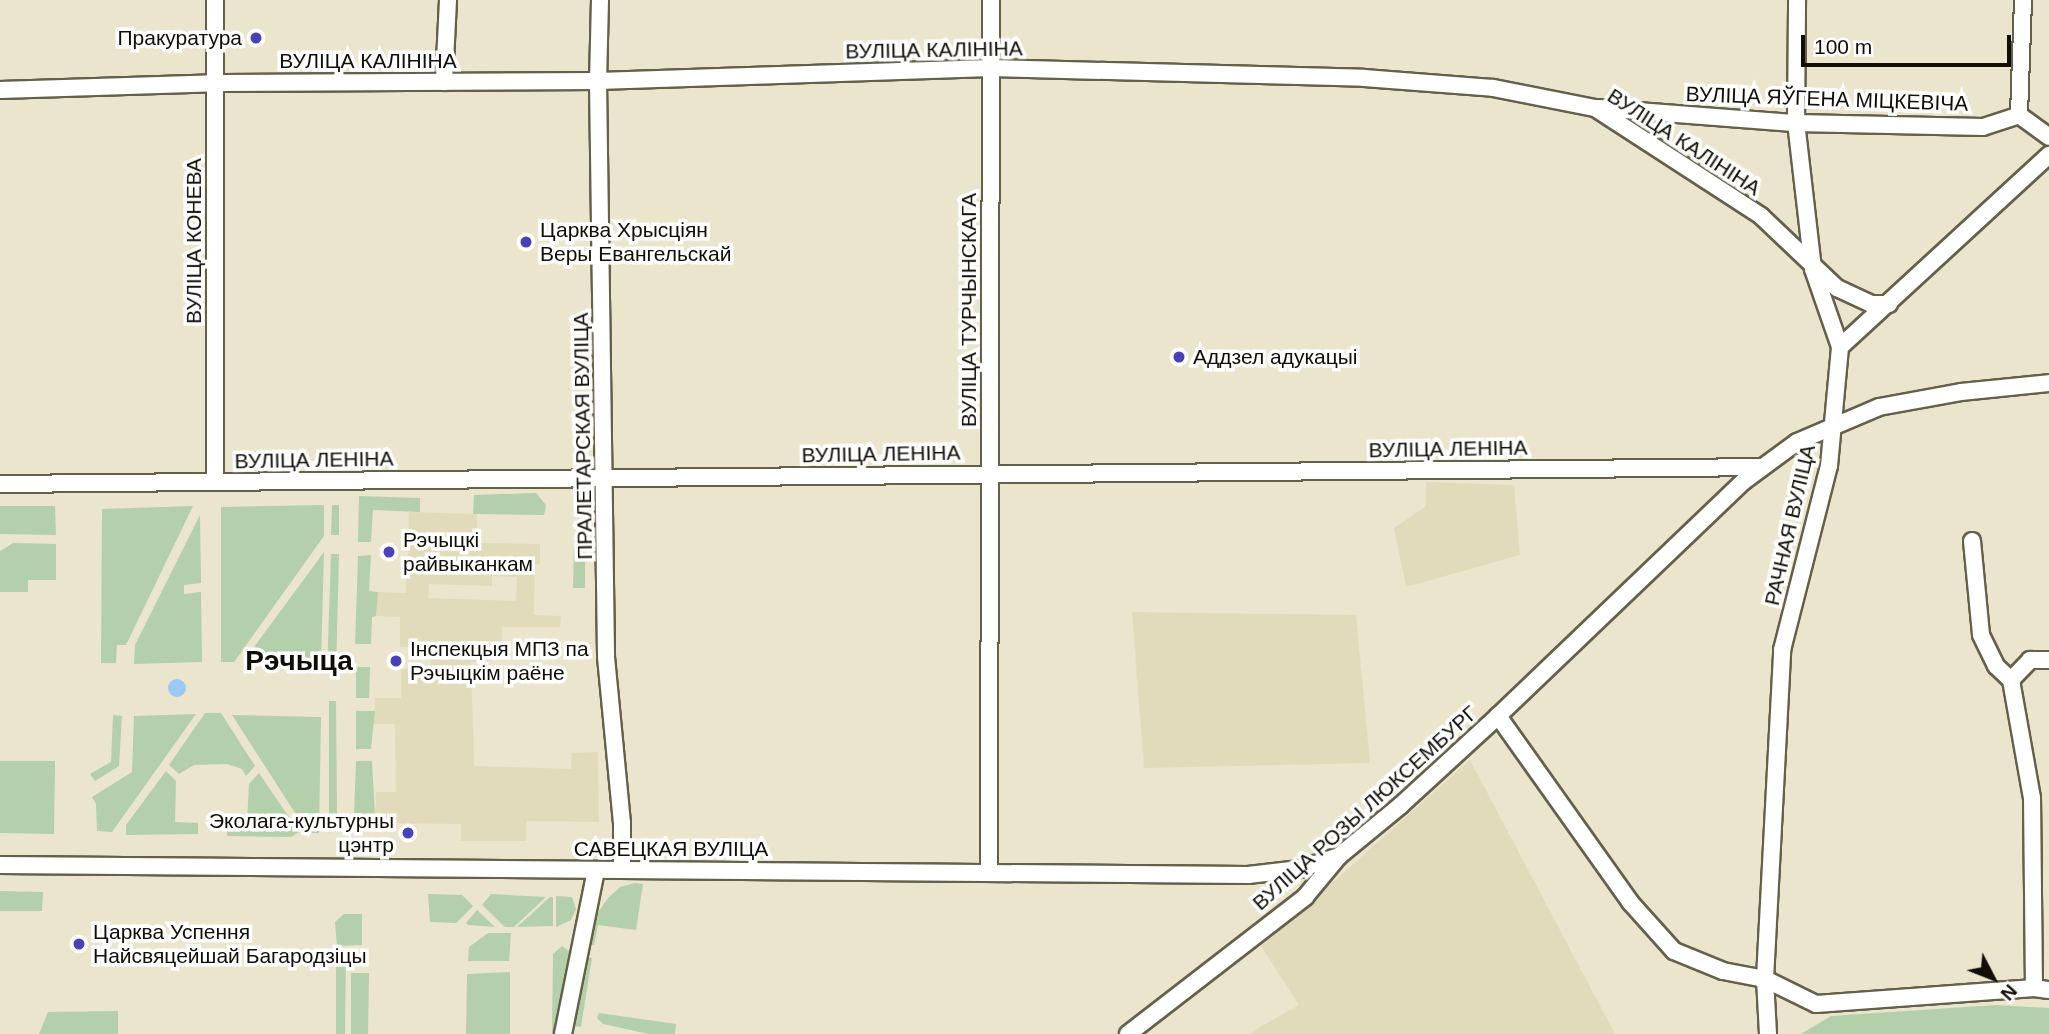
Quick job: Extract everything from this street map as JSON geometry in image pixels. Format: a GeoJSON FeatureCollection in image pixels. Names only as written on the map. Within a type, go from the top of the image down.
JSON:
{"type":"FeatureCollection","features":[{"type":"Feature","properties":{"kind":"street","name":"ВУЛІЦА КОНЕВА"},"geometry":{"type":"LineString","coordinates":[[215,0],[215,482]]}},
{"type":"Feature","properties":{"kind":"street"},"geometry":{"type":"LineString","coordinates":[[444,82],[447,0]]}},
{"type":"Feature","properties":{"kind":"street","name":"ПРАЛЕТАРСКАЯ ВУЛІЦА"},"geometry":{"type":"LineString","coordinates":[[600,0],[598,81],[606,478],[606,657],[622,823],[622,870]]}},
{"type":"Feature","properties":{"kind":"street","name":"ВУЛІЦА ТУРЧЫНСКАГА"},"geometry":{"type":"LineString","coordinates":[[989,871],[991,0]]}},
{"type":"Feature","properties":{"kind":"street","name":"РАЧНАЯ ВУЛІЦА"},"geometry":{"type":"LineString","coordinates":[[1768,1034],[1765,979],[1782,650],[1829,466],[1840,347],[1813,269],[1796,123],[1797,0]]}},
{"type":"Feature","properties":{"kind":"street"},"geometry":{"type":"LineString","coordinates":[[2023,0],[2019,115],[2049,137]]}},
{"type":"Feature","properties":{"kind":"street","name":"ВУЛІЦА КАЛІНІНА"},"geometry":{"type":"LineString","coordinates":[[0,90],[215,83],[598,81],[990,68],[1364,78],[1493,88],[1595,107],[1760,216],[1813,269],[1837,288],[1871,304],[1889,304]]}},
{"type":"Feature","properties":{"kind":"street","name":"ВУЛІЦА ЯЎГЕНА МІЦКЕВІЧА"},"geometry":{"type":"LineString","coordinates":[[1595,107],[1796,123],[1983,127],[2019,115]]}},
{"type":"Feature","properties":{"kind":"street"},"geometry":{"type":"LineString","coordinates":[[1840,347],[2049,155]]}},
{"type":"Feature","properties":{"kind":"street","name":"ВУЛІЦА РОЗЫ ЛЮКСЕМБУРГ"},"geometry":{"type":"LineString","coordinates":[[1128,1034],[1305,897],[1339,856],[1401,805],[1498,716],[1762,467],[1797,442],[1833,424],[1879,407],[1961,392],[2049,383]]}},
{"type":"Feature","properties":{"kind":"street","name":"ВУЛІЦА ЛЕНІНА"},"geometry":{"type":"LineString","coordinates":[[0,484],[1762,467]]}},
{"type":"Feature","properties":{"kind":"street"},"geometry":{"type":"LineString","coordinates":[[1765,979],[1816,1004],[2042,989],[2032,798],[2011,680],[1996,666],[1982,635],[1972,541]]}},
{"type":"Feature","properties":{"kind":"street"},"geometry":{"type":"LineString","coordinates":[[2011,680],[2030,660],[2049,660]]}},
{"type":"Feature","properties":{"kind":"street","name":"ВУЛІЦА РОЗЫ ЛЮКСЕМБУРГ"},"geometry":{"type":"LineString","coordinates":[[1498,716],[1630,902],[1674,951],[1723,971],[1765,979]]}},
{"type":"Feature","properties":{"kind":"street"},"geometry":{"type":"LineString","coordinates":[[2032,798],[2049,799]]}},
{"type":"Feature","properties":{"kind":"street","name":"САВЕЦКАЯ ВУЛІЦА"},"geometry":{"type":"LineString","coordinates":[[0,865],[1248,875],[1300,869],[1339,856]]}},
{"type":"Feature","properties":{"kind":"street"},"geometry":{"type":"LineString","coordinates":[[563,1034],[596,870]]}},
{"type":"Feature","properties":{"kind":"shaded area"},"geometry":{"type":"Polygon","coordinates":[[[1426,482],[1514,485],[1520,555],[1406,587],[1394,528],[1426,506],[1426,482]]]}},
{"type":"Feature","properties":{"kind":"shaded area"},"geometry":{"type":"Polygon","coordinates":[[[409,512],[477,514],[477,543],[540,544],[540,564],[535,565],[534,615],[561,616],[560,627],[502,627],[501,650],[492,661],[471,662],[474,766],[571,769],[572,753],[598,752],[599,822],[526,821],[526,841],[461,841],[461,824],[378,823],[379,817],[375,816],[376,792],[396,792],[395,724],[374,724],[375,698],[401,698],[401,669],[431,669],[431,648],[400,647],[400,617],[376,616],[378,592],[406,593],[409,512]],[[492,576],[492,586],[429,584],[428,598],[516,601],[517,577],[492,576]]]}},
{"type":"Feature","properties":{"kind":"shaded area"},"geometry":{"type":"Polygon","coordinates":[[[1132,612],[1356,615],[1370,763],[1144,768],[1132,612]]]}},
{"type":"Feature","properties":{"kind":"shaded area"},"geometry":{"type":"Polygon","coordinates":[[[1470,760],[1615,1034],[1252,1034],[1251,1032],[1299,1005],[1261,946],[1470,760]]]}},
{"type":"Feature","properties":{"kind":"green space"},"geometry":{"type":"Polygon","coordinates":[[[536,493],[546,505],[544,515],[473,514],[474,495],[536,493]]]}},
{"type":"Feature","properties":{"kind":"green space"},"geometry":{"type":"Polygon","coordinates":[[[359,496],[420,498],[420,512],[373,510],[371,542],[358,542],[359,496]]]}},
{"type":"Feature","properties":{"kind":"green space"},"geometry":{"type":"Polygon","coordinates":[[[324,505],[324,536],[234,662],[221,662],[221,507],[324,505]]]}},
{"type":"Feature","properties":{"kind":"green space"},"geometry":{"type":"Polygon","coordinates":[[[332,505],[339,505],[339,535],[331,535],[332,505]]]}},
{"type":"Feature","properties":{"kind":"green space"},"geometry":{"type":"Polygon","coordinates":[[[0,506],[55,506],[56,535],[0,534],[0,506]]]}},
{"type":"Feature","properties":{"kind":"green space"},"geometry":{"type":"Polygon","coordinates":[[[193,506],[126,645],[117,645],[116,663],[101,663],[102,509],[193,506]]]}},
{"type":"Feature","properties":{"kind":"green space"},"geometry":{"type":"Polygon","coordinates":[[[200,515],[201,583],[184,585],[184,594],[201,592],[202,662],[134,664],[135,645],[200,515]]]}},
{"type":"Feature","properties":{"kind":"green space"},"geometry":{"type":"Polygon","coordinates":[[[585,539],[585,588],[573,588],[574,540],[585,539]]]}},
{"type":"Feature","properties":{"kind":"green space"},"geometry":{"type":"Polygon","coordinates":[[[13,543],[56,544],[56,580],[28,580],[28,592],[0,592],[0,551],[13,543]]]}},
{"type":"Feature","properties":{"kind":"green space"},"geometry":{"type":"Polygon","coordinates":[[[324,552],[321,663],[243,662],[324,552]]]}},
{"type":"Feature","properties":{"kind":"green space"},"geometry":{"type":"Polygon","coordinates":[[[331,554],[339,554],[336,674],[327,673],[331,554]]]}},
{"type":"Feature","properties":{"kind":"green space"},"geometry":{"type":"Polygon","coordinates":[[[371,555],[369,591],[378,592],[376,616],[372,617],[371,644],[355,644],[358,556],[371,555]]]}},
{"type":"Feature","properties":{"kind":"green space"},"geometry":{"type":"Polygon","coordinates":[[[356,667],[370,667],[369,698],[356,698],[356,667]]]}},
{"type":"Feature","properties":{"kind":"green space"},"geometry":{"type":"Polygon","coordinates":[[[329,701],[336,701],[337,813],[329,834],[329,701]]]}},
{"type":"Feature","properties":{"kind":"green space"},"geometry":{"type":"Polygon","coordinates":[[[356,711],[375,711],[371,749],[356,749],[356,711]]]}},
{"type":"Feature","properties":{"kind":"green space"},"geometry":{"type":"Polygon","coordinates":[[[205,713],[221,713],[255,766],[246,776],[242,769],[227,764],[194,765],[179,774],[169,765],[205,713]]]}},
{"type":"Feature","properties":{"kind":"green space"},"geometry":{"type":"Polygon","coordinates":[[[196,714],[112,832],[97,831],[96,804],[92,797],[132,772],[134,716],[196,714]]]}},
{"type":"Feature","properties":{"kind":"green space"},"geometry":{"type":"Polygon","coordinates":[[[113,715],[122,716],[119,766],[95,781],[90,774],[111,762],[113,715]]]}},
{"type":"Feature","properties":{"kind":"green space"},"geometry":{"type":"Polygon","coordinates":[[[232,715],[321,717],[319,833],[308,833],[232,715]]]}},
{"type":"Feature","properties":{"kind":"green space"},"geometry":{"type":"Polygon","coordinates":[[[0,761],[55,761],[54,834],[0,833],[0,761]]]}},
{"type":"Feature","properties":{"kind":"green space"},"geometry":{"type":"Polygon","coordinates":[[[356,761],[372,761],[375,816],[354,816],[356,761]]]}},
{"type":"Feature","properties":{"kind":"green space"},"geometry":{"type":"Polygon","coordinates":[[[166,771],[176,781],[175,822],[198,823],[198,834],[126,835],[126,825],[166,771]]]}},
{"type":"Feature","properties":{"kind":"green space"},"geometry":{"type":"Polygon","coordinates":[[[259,773],[299,832],[291,837],[227,836],[227,823],[247,823],[249,784],[259,773]]]}},
{"type":"Feature","properties":{"kind":"green space"},"geometry":{"type":"Polygon","coordinates":[[[643,884],[636,930],[598,925],[594,945],[587,944],[595,917],[608,898],[620,887],[643,884]]]}},
{"type":"Feature","properties":{"kind":"green space"},"geometry":{"type":"Polygon","coordinates":[[[0,891],[43,892],[42,911],[0,911],[0,891]]]}},
{"type":"Feature","properties":{"kind":"green space"},"geometry":{"type":"Polygon","coordinates":[[[428,894],[462,895],[473,906],[456,923],[430,922],[428,894]]]}},
{"type":"Feature","properties":{"kind":"green space"},"geometry":{"type":"Polygon","coordinates":[[[491,894],[546,897],[514,927],[505,927],[482,905],[491,894]]]}},
{"type":"Feature","properties":{"kind":"green space"},"geometry":{"type":"Polygon","coordinates":[[[556,896],[572,897],[576,909],[571,920],[556,927],[556,896]]]}},
{"type":"Feature","properties":{"kind":"green space"},"geometry":{"type":"Polygon","coordinates":[[[553,897],[553,926],[517,927],[553,897]]]}},
{"type":"Feature","properties":{"kind":"green space"},"geometry":{"type":"Polygon","coordinates":[[[477,910],[495,927],[468,925],[466,923],[477,910]]]}},
{"type":"Feature","properties":{"kind":"green space"},"geometry":{"type":"Polygon","coordinates":[[[344,914],[362,914],[362,945],[337,946],[335,922],[344,914]]]}},
{"type":"Feature","properties":{"kind":"green space"},"geometry":{"type":"Polygon","coordinates":[[[488,933],[511,933],[509,961],[468,961],[469,947],[488,933]]]}},
{"type":"Feature","properties":{"kind":"green space"},"geometry":{"type":"Polygon","coordinates":[[[562,946],[573,954],[557,1034],[552,1034],[553,954],[562,946]]]}},
{"type":"Feature","properties":{"kind":"green space"},"geometry":{"type":"Polygon","coordinates":[[[346,952],[345,1034],[336,1034],[336,953],[346,952]]]}},
{"type":"Feature","properties":{"kind":"green space"},"geometry":{"type":"Polygon","coordinates":[[[586,957],[592,958],[581,1027],[573,1026],[586,957]]]}},
{"type":"Feature","properties":{"kind":"green space"},"geometry":{"type":"Polygon","coordinates":[[[510,972],[510,1034],[466,1034],[467,974],[510,972]]]}},
{"type":"Feature","properties":{"kind":"green space"},"geometry":{"type":"Polygon","coordinates":[[[351,973],[369,973],[368,1034],[351,1034],[351,973]]]}},
{"type":"Feature","properties":{"kind":"green space"},"geometry":{"type":"Polygon","coordinates":[[[1996,1005],[2049,1008],[2049,1034],[1801,1034],[1831,1016],[1996,1005]]]}},
{"type":"Feature","properties":{"kind":"green space"},"geometry":{"type":"Polygon","coordinates":[[[118,1011],[118,1034],[39,1034],[48,1012],[118,1011]]]}},
{"type":"Feature","properties":{"kind":"green space"},"geometry":{"type":"Polygon","coordinates":[[[599,1013],[676,1024],[675,1034],[649,1034],[603,1024],[597,1018],[599,1013]]]}},
{"type":"Feature","properties":{"kind":"water"},"geometry":{"type":"Polygon","coordinates":[[[173,679],[181,679],[186,688],[184,695],[173,697],[168,692],[168,684],[173,679]]]}},
{"type":"Feature","properties":{"kind":"place","name":"Пракуратура"},"geometry":{"type":"Point","coordinates":[256,38]}},
{"type":"Feature","properties":{"kind":"place","name":"Царква Хрысціян Веры Евангельскай"},"geometry":{"type":"Point","coordinates":[526,242]}},
{"type":"Feature","properties":{"kind":"place","name":"Аддзел адукацыі"},"geometry":{"type":"Point","coordinates":[1179,357]}},
{"type":"Feature","properties":{"kind":"place","name":"Рэчыцкі райвыканкам"},"geometry":{"type":"Point","coordinates":[389,552]}},
{"type":"Feature","properties":{"kind":"place","name":"Інспекцыя МПЗ па Рэчыцкім раёне"},"geometry":{"type":"Point","coordinates":[396,661]}},
{"type":"Feature","properties":{"kind":"place","name":"Эколага-культурны цэнтр"},"geometry":{"type":"Point","coordinates":[408,833]}},
{"type":"Feature","properties":{"kind":"place","name":"Царква Успення Найсвяцейшай Багародзіцы"},"geometry":{"type":"Point","coordinates":[79,944]}},
{"type":"Feature","properties":{"kind":"district","name":"Рэчыца"},"geometry":{"type":"Point","coordinates":[299,661]}}]}
